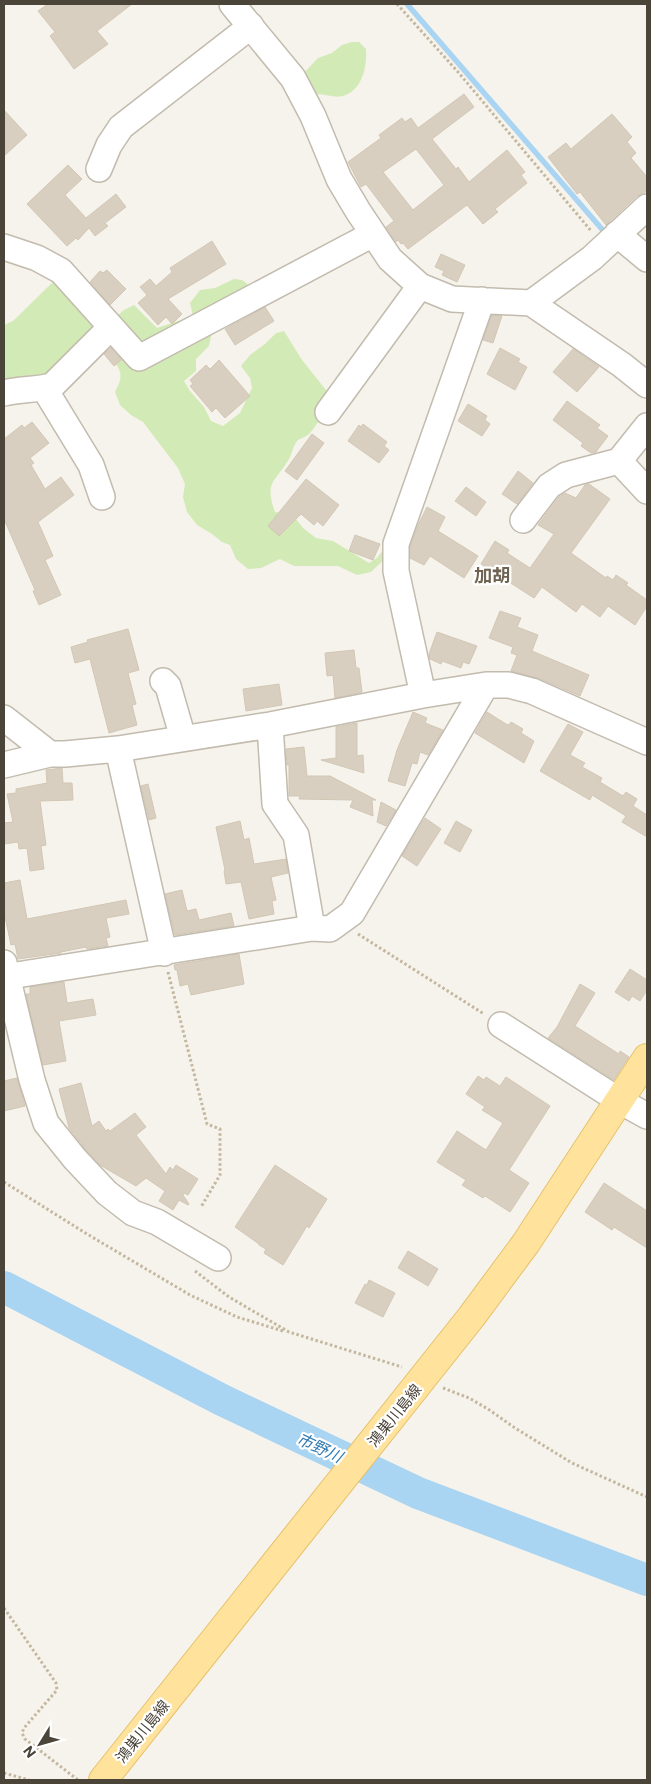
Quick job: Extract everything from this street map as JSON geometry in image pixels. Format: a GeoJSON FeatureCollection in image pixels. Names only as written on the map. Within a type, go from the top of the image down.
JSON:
{"type":"FeatureCollection","features":[{"type":"Feature","properties":{"kind":"main road","name":"鴻巣川島線"},"geometry":{"type":"LineString","coordinates":[[103,1780],[428,1384],[472,1316],[521,1250],[647,1058]]}},
{"type":"Feature","properties":{"kind":"street"},"geometry":{"type":"LineString","coordinates":[[232,4],[293,78],[313,116],[339,179],[390,259],[420,286],[452,299],[532,303],[647,385]]}},
{"type":"Feature","properties":{"kind":"street"},"geometry":{"type":"LineString","coordinates":[[99,169],[109,145],[121,128],[251,26]]}},
{"type":"Feature","properties":{"kind":"street"},"geometry":{"type":"LineString","coordinates":[[532,303],[592,258],[647,207]]}},
{"type":"Feature","properties":{"kind":"street"},"geometry":{"type":"LineString","coordinates":[[4,247],[37,258],[61,271],[139,358],[373,234]]}},
{"type":"Feature","properties":{"kind":"street"},"geometry":{"type":"LineString","coordinates":[[610,240],[647,259]]}},
{"type":"Feature","properties":{"kind":"street"},"geometry":{"type":"LineString","coordinates":[[328,412],[420,286]]}},
{"type":"Feature","properties":{"kind":"street"},"geometry":{"type":"LineString","coordinates":[[423,695],[396,571],[396,544],[482,300]]}},
{"type":"Feature","properties":{"kind":"street"},"geometry":{"type":"LineString","coordinates":[[4,392],[52,386],[111,327]]}},
{"type":"Feature","properties":{"kind":"street"},"geometry":{"type":"LineString","coordinates":[[44,388],[91,466],[102,498]]}},
{"type":"Feature","properties":{"kind":"street"},"geometry":{"type":"LineString","coordinates":[[522,520],[549,486],[566,475],[619,461],[647,426]]}},
{"type":"Feature","properties":{"kind":"street"},"geometry":{"type":"LineString","coordinates":[[619,461],[647,492]]}},
{"type":"Feature","properties":{"kind":"street"},"geometry":{"type":"LineString","coordinates":[[163,681],[168,686],[183,738]]}},
{"type":"Feature","properties":{"kind":"street"},"geometry":{"type":"LineString","coordinates":[[218,1258],[157,1222],[134,1213],[107,1193],[74,1160],[46,1124],[32,1080],[5,972],[164,953],[312,928],[330,929],[352,913],[486,685]]}},
{"type":"Feature","properties":{"kind":"street"},"geometry":{"type":"LineString","coordinates":[[4,765],[50,754],[118,749],[270,725],[423,695],[486,685],[509,685],[532,690],[647,742]]}},
{"type":"Feature","properties":{"kind":"street"},"geometry":{"type":"LineString","coordinates":[[4,718],[50,754]]}},
{"type":"Feature","properties":{"kind":"street"},"geometry":{"type":"LineString","coordinates":[[270,725],[275,804],[296,834],[312,928]]}},
{"type":"Feature","properties":{"kind":"street"},"geometry":{"type":"LineString","coordinates":[[118,749],[164,953]]}},
{"type":"Feature","properties":{"kind":"street"},"geometry":{"type":"LineString","coordinates":[[501,1025],[620,1101],[647,1116]]}},
{"type":"Feature","properties":{"kind":"path"},"geometry":{"type":"LineString","coordinates":[[397,4],[610,240]]}},
{"type":"Feature","properties":{"kind":"path"},"geometry":{"type":"LineString","coordinates":[[340,922],[501,1025]]}},
{"type":"Feature","properties":{"kind":"path"},"geometry":{"type":"LineString","coordinates":[[164,953],[207,1124],[220,1129],[220,1175],[201,1207]]}},
{"type":"Feature","properties":{"kind":"path"},"geometry":{"type":"LineString","coordinates":[[4,1182],[103,1244],[190,1295],[237,1317],[388,1362],[428,1384],[469,1398],[572,1463],[647,1496]]}},
{"type":"Feature","properties":{"kind":"path"},"geometry":{"type":"LineString","coordinates":[[4,1608],[56,1683],[57,1690],[24,1728],[22,1733],[26,1739],[78,1780]]}},
{"type":"Feature","properties":{"kind":"path"},"geometry":{"type":"LineString","coordinates":[[4,1773],[29,1780]]}},
{"type":"Feature","properties":{"kind":"green space"},"geometry":{"type":"Polygon","coordinates":[[[359,42],[366,49],[366,63],[362,77],[355,89],[340,97],[319,94],[307,95],[300,77],[318,58],[332,53],[342,45],[359,42]]]}},
{"type":"Feature","properties":{"kind":"green space"},"geometry":{"type":"Polygon","coordinates":[[[234,279],[242,280],[250,286],[213,327],[209,346],[196,359],[196,371],[184,381],[204,407],[211,421],[223,426],[240,413],[252,388],[250,378],[241,366],[250,355],[276,333],[284,331],[302,360],[330,395],[317,424],[309,434],[294,445],[289,459],[273,483],[271,494],[275,512],[292,514],[303,528],[316,538],[333,541],[369,563],[377,558],[386,546],[392,552],[371,572],[357,575],[338,566],[294,566],[280,559],[261,568],[248,569],[236,559],[230,545],[222,542],[197,525],[187,512],[183,497],[185,484],[178,468],[143,422],[131,415],[120,405],[115,392],[120,375],[115,357],[123,353],[117,316],[134,305],[157,328],[193,316],[190,303],[200,290],[215,288],[234,279]]]}},
{"type":"Feature","properties":{"kind":"green space"},"geometry":{"type":"Polygon","coordinates":[[[54,281],[95,327],[44,380],[4,383],[4,325],[13,321],[54,281]]]}},
{"type":"Feature","properties":{"kind":"building"},"geometry":{"type":"Polygon","coordinates":[[[48,4],[132,4],[97,31],[108,44],[74,69],[50,36],[55,32],[38,11],[48,4]]]}},
{"type":"Feature","properties":{"kind":"building"},"geometry":{"type":"Polygon","coordinates":[[[464,94],[474,107],[432,139],[469,182],[507,150],[525,172],[521,175],[527,183],[495,209],[498,212],[483,224],[467,205],[408,249],[398,240],[396,242],[386,227],[394,221],[366,184],[361,187],[348,162],[381,138],[379,135],[402,118],[405,122],[411,118],[418,128],[464,94]],[[416,149],[383,172],[413,210],[444,185],[416,149]]]}},
{"type":"Feature","properties":{"kind":"building"},"geometry":{"type":"Polygon","coordinates":[[[4,110],[27,135],[4,156],[4,110]]]}},
{"type":"Feature","properties":{"kind":"building"},"geometry":{"type":"Polygon","coordinates":[[[612,114],[632,137],[627,142],[636,153],[631,158],[647,177],[647,191],[637,196],[606,225],[580,192],[577,194],[548,157],[566,143],[571,149],[612,114]]]}},
{"type":"Feature","properties":{"kind":"building"},"geometry":{"type":"Polygon","coordinates":[[[68,165],[82,179],[65,195],[86,218],[116,194],[126,207],[105,223],[108,226],[95,236],[89,228],[78,240],[76,238],[67,246],[27,204],[68,165]]]}},
{"type":"Feature","properties":{"kind":"building"},"geometry":{"type":"Polygon","coordinates":[[[212,241],[226,264],[168,299],[182,314],[172,324],[166,317],[158,325],[138,303],[147,295],[140,287],[150,279],[156,286],[172,272],[170,268],[212,241]]]}},
{"type":"Feature","properties":{"kind":"building"},"geometry":{"type":"Polygon","coordinates":[[[441,254],[465,265],[457,282],[442,275],[444,271],[435,267],[441,254]]]}},
{"type":"Feature","properties":{"kind":"building"},"geometry":{"type":"Polygon","coordinates":[[[107,270],[126,289],[110,305],[90,282],[100,271],[103,273],[107,270]]]}},
{"type":"Feature","properties":{"kind":"building"},"geometry":{"type":"Polygon","coordinates":[[[265,307],[274,321],[235,345],[225,329],[265,307]]]}},
{"type":"Feature","properties":{"kind":"building"},"geometry":{"type":"Polygon","coordinates":[[[492,315],[502,316],[493,343],[483,340],[492,315]]]}},
{"type":"Feature","properties":{"kind":"building"},"geometry":{"type":"Polygon","coordinates":[[[111,348],[121,360],[114,366],[104,354],[111,348]]]}},
{"type":"Feature","properties":{"kind":"building"},"geometry":{"type":"Polygon","coordinates":[[[500,348],[520,359],[518,362],[527,367],[515,390],[487,374],[500,348]]]}},
{"type":"Feature","properties":{"kind":"building"},"geometry":{"type":"Polygon","coordinates":[[[573,349],[599,367],[577,392],[553,372],[573,349]]]}},
{"type":"Feature","properties":{"kind":"building"},"geometry":{"type":"Polygon","coordinates":[[[219,360],[250,396],[225,418],[216,408],[212,412],[190,386],[193,384],[190,380],[206,365],[210,369],[219,360]]]}},
{"type":"Feature","properties":{"kind":"building"},"geometry":{"type":"Polygon","coordinates":[[[567,401],[600,425],[597,428],[608,436],[596,452],[591,453],[581,446],[583,443],[553,420],[567,401]]]}},
{"type":"Feature","properties":{"kind":"building"},"geometry":{"type":"Polygon","coordinates":[[[468,404],[487,416],[485,420],[490,424],[482,436],[458,421],[468,404]]]}},
{"type":"Feature","properties":{"kind":"building"},"geometry":{"type":"Polygon","coordinates":[[[32,422],[49,443],[30,458],[34,463],[31,465],[45,489],[61,477],[74,495],[38,522],[53,556],[45,560],[61,595],[39,605],[33,591],[35,590],[4,519],[4,439],[22,425],[24,428],[32,422]]]}},
{"type":"Feature","properties":{"kind":"building"},"geometry":{"type":"Polygon","coordinates":[[[363,424],[387,442],[384,446],[389,450],[379,463],[348,441],[359,425],[361,427],[363,424]]]}},
{"type":"Feature","properties":{"kind":"building"},"geometry":{"type":"Polygon","coordinates":[[[312,434],[324,443],[297,480],[285,471],[312,434]]]}},
{"type":"Feature","properties":{"kind":"building"},"geometry":{"type":"Polygon","coordinates":[[[518,471],[533,483],[517,504],[502,494],[518,471]]]}},
{"type":"Feature","properties":{"kind":"building"},"geometry":{"type":"Polygon","coordinates":[[[306,479],[339,505],[323,526],[317,521],[314,525],[301,514],[279,536],[268,526],[306,479]]]}},
{"type":"Feature","properties":{"kind":"building"},"geometry":{"type":"Polygon","coordinates":[[[589,484],[610,499],[571,553],[606,578],[607,576],[613,580],[616,575],[628,583],[626,585],[647,600],[647,606],[635,625],[608,606],[600,617],[582,604],[576,612],[542,587],[534,598],[481,564],[495,541],[509,550],[507,553],[530,568],[554,534],[538,525],[559,497],[565,493],[576,498],[585,485],[589,484]]]}},
{"type":"Feature","properties":{"kind":"building"},"geometry":{"type":"Polygon","coordinates":[[[466,487],[486,502],[476,516],[455,501],[466,487]]]}},
{"type":"Feature","properties":{"kind":"building"},"geometry":{"type":"Polygon","coordinates":[[[427,507],[445,517],[438,531],[478,556],[464,578],[430,556],[424,565],[410,558],[410,546],[427,507]]]}},
{"type":"Feature","properties":{"kind":"building"},"geometry":{"type":"Polygon","coordinates":[[[355,535],[380,544],[373,560],[349,551],[355,535]]]}},
{"type":"Feature","properties":{"kind":"building"},"geometry":{"type":"Polygon","coordinates":[[[500,611],[521,618],[517,627],[538,635],[532,651],[589,675],[580,696],[538,678],[511,671],[517,655],[511,653],[513,647],[489,638],[500,611]]]}},
{"type":"Feature","properties":{"kind":"building"},"geometry":{"type":"Polygon","coordinates":[[[128,629],[139,670],[128,673],[136,704],[132,705],[137,725],[109,733],[90,659],[75,663],[71,647],[88,642],[87,640],[128,629]]]}},
{"type":"Feature","properties":{"kind":"building"},"geometry":{"type":"Polygon","coordinates":[[[437,632],[477,646],[469,664],[463,662],[461,668],[442,661],[441,664],[430,659],[429,654],[437,632]]]}},
{"type":"Feature","properties":{"kind":"building"},"geometry":{"type":"Polygon","coordinates":[[[354,650],[356,668],[359,668],[362,692],[335,698],[333,675],[327,676],[325,653],[354,650]]]}},
{"type":"Feature","properties":{"kind":"building"},"geometry":{"type":"Polygon","coordinates":[[[279,684],[282,705],[246,711],[243,689],[279,684]]]}},
{"type":"Feature","properties":{"kind":"building"},"geometry":{"type":"Polygon","coordinates":[[[413,712],[427,718],[425,723],[443,730],[428,755],[420,752],[417,764],[412,763],[405,786],[388,781],[397,750],[413,712]]]}},
{"type":"Feature","properties":{"kind":"building"},"geometry":{"type":"Polygon","coordinates":[[[487,712],[506,724],[509,725],[511,722],[523,729],[521,733],[534,741],[524,763],[475,733],[487,712]]]}},
{"type":"Feature","properties":{"kind":"building"},"geometry":{"type":"Polygon","coordinates":[[[357,723],[357,756],[363,755],[364,773],[321,760],[336,758],[336,727],[357,723]]]}},
{"type":"Feature","properties":{"kind":"building"},"geometry":{"type":"Polygon","coordinates":[[[568,724],[583,732],[570,755],[585,763],[582,767],[602,778],[600,782],[623,796],[626,792],[637,799],[633,806],[647,815],[647,837],[622,822],[626,816],[592,795],[590,800],[540,771],[568,724]]]}},
{"type":"Feature","properties":{"kind":"building"},"geometry":{"type":"Polygon","coordinates":[[[304,747],[307,776],[330,776],[376,800],[372,800],[373,816],[350,807],[353,800],[299,799],[300,796],[289,796],[289,765],[287,765],[286,749],[304,747]]]}},
{"type":"Feature","properties":{"kind":"building"},"geometry":{"type":"Polygon","coordinates":[[[62,768],[63,783],[72,783],[73,800],[40,801],[46,845],[41,846],[44,869],[30,871],[27,848],[19,849],[18,842],[4,844],[4,823],[13,822],[7,794],[16,793],[16,789],[47,783],[46,770],[62,768]]]}},
{"type":"Feature","properties":{"kind":"building"},"geometry":{"type":"Polygon","coordinates":[[[148,784],[156,818],[149,820],[141,786],[148,784]]]}},
{"type":"Feature","properties":{"kind":"building"},"geometry":{"type":"Polygon","coordinates":[[[381,802],[396,810],[386,826],[377,822],[381,802]]]}},
{"type":"Feature","properties":{"kind":"building"},"geometry":{"type":"Polygon","coordinates":[[[425,818],[441,829],[417,866],[402,856],[425,818]]]}},
{"type":"Feature","properties":{"kind":"building"},"geometry":{"type":"Polygon","coordinates":[[[240,821],[244,840],[249,838],[254,864],[286,859],[288,873],[271,877],[276,900],[272,901],[274,914],[249,919],[241,882],[226,884],[216,827],[240,821]]]}},
{"type":"Feature","properties":{"kind":"building"},"geometry":{"type":"Polygon","coordinates":[[[456,821],[472,830],[460,852],[444,843],[456,821]]]}},
{"type":"Feature","properties":{"kind":"building"},"geometry":{"type":"Polygon","coordinates":[[[20,880],[27,919],[126,900],[129,914],[106,918],[110,937],[106,938],[108,946],[87,949],[86,947],[61,953],[18,959],[15,944],[11,945],[4,912],[4,883],[20,880]]]}},
{"type":"Feature","properties":{"kind":"building"},"geometry":{"type":"Polygon","coordinates":[[[182,890],[187,911],[196,909],[199,920],[231,913],[234,926],[175,935],[165,894],[182,890]]]}},
{"type":"Feature","properties":{"kind":"building"},"geometry":{"type":"Polygon","coordinates":[[[239,954],[244,984],[191,995],[188,984],[180,986],[177,970],[175,970],[174,965],[239,954]]]}},
{"type":"Feature","properties":{"kind":"building"},"geometry":{"type":"Polygon","coordinates":[[[630,969],[647,980],[647,990],[640,1001],[632,996],[629,1001],[615,992],[630,969]]]}},
{"type":"Feature","properties":{"kind":"building"},"geometry":{"type":"Polygon","coordinates":[[[64,982],[67,1003],[93,999],[96,1015],[59,1021],[66,1061],[43,1065],[26,994],[30,994],[30,987],[64,982]]]}},
{"type":"Feature","properties":{"kind":"building"},"geometry":{"type":"Polygon","coordinates":[[[580,984],[595,993],[575,1026],[619,1054],[620,1051],[629,1057],[614,1080],[548,1038],[557,1027],[580,984]]]}},
{"type":"Feature","properties":{"kind":"building"},"geometry":{"type":"Polygon","coordinates":[[[478,1076],[484,1080],[486,1077],[500,1086],[506,1077],[550,1106],[509,1170],[529,1183],[510,1212],[485,1196],[483,1198],[462,1185],[466,1180],[437,1162],[457,1131],[486,1150],[503,1123],[482,1110],[485,1107],[466,1094],[478,1076]]]}},
{"type":"Feature","properties":{"kind":"building"},"geometry":{"type":"Polygon","coordinates":[[[17,1078],[25,1106],[4,1111],[4,1081],[17,1078]]]}},
{"type":"Feature","properties":{"kind":"building"},"geometry":{"type":"Polygon","coordinates":[[[81,1083],[92,1126],[99,1121],[106,1131],[108,1129],[110,1131],[135,1113],[146,1127],[136,1135],[166,1174],[170,1167],[173,1170],[176,1165],[198,1179],[188,1195],[184,1193],[183,1195],[188,1205],[179,1200],[173,1210],[159,1201],[165,1191],[146,1178],[136,1186],[100,1165],[86,1150],[69,1128],[59,1089],[81,1083]]]}},
{"type":"Feature","properties":{"kind":"building"},"geometry":{"type":"Polygon","coordinates":[[[275,1165],[327,1199],[309,1228],[307,1226],[283,1265],[264,1253],[266,1249],[235,1227],[275,1165]]]}},
{"type":"Feature","properties":{"kind":"building"},"geometry":{"type":"Polygon","coordinates":[[[604,1183],[647,1211],[647,1248],[614,1227],[612,1230],[585,1212],[604,1183]]]}},
{"type":"Feature","properties":{"kind":"building"},"geometry":{"type":"Polygon","coordinates":[[[408,1251],[438,1269],[428,1286],[398,1268],[408,1251]]]}},
{"type":"Feature","properties":{"kind":"building"},"geometry":{"type":"Polygon","coordinates":[[[369,1280],[395,1293],[383,1317],[355,1303],[369,1280]]]}},
{"type":"Feature","properties":{"kind":"waterway"},"geometry":{"type":"LineString","coordinates":[[407,4],[607,235]]}},
{"type":"Feature","properties":{"kind":"waterway","name":"市野川"},"geometry":{"type":"LineString","coordinates":[[4,1287],[222,1400],[418,1493],[647,1580]]}},
{"type":"Feature","properties":{"kind":"district","name":"加胡"},"geometry":{"type":"Point","coordinates":[492,575]}}]}
